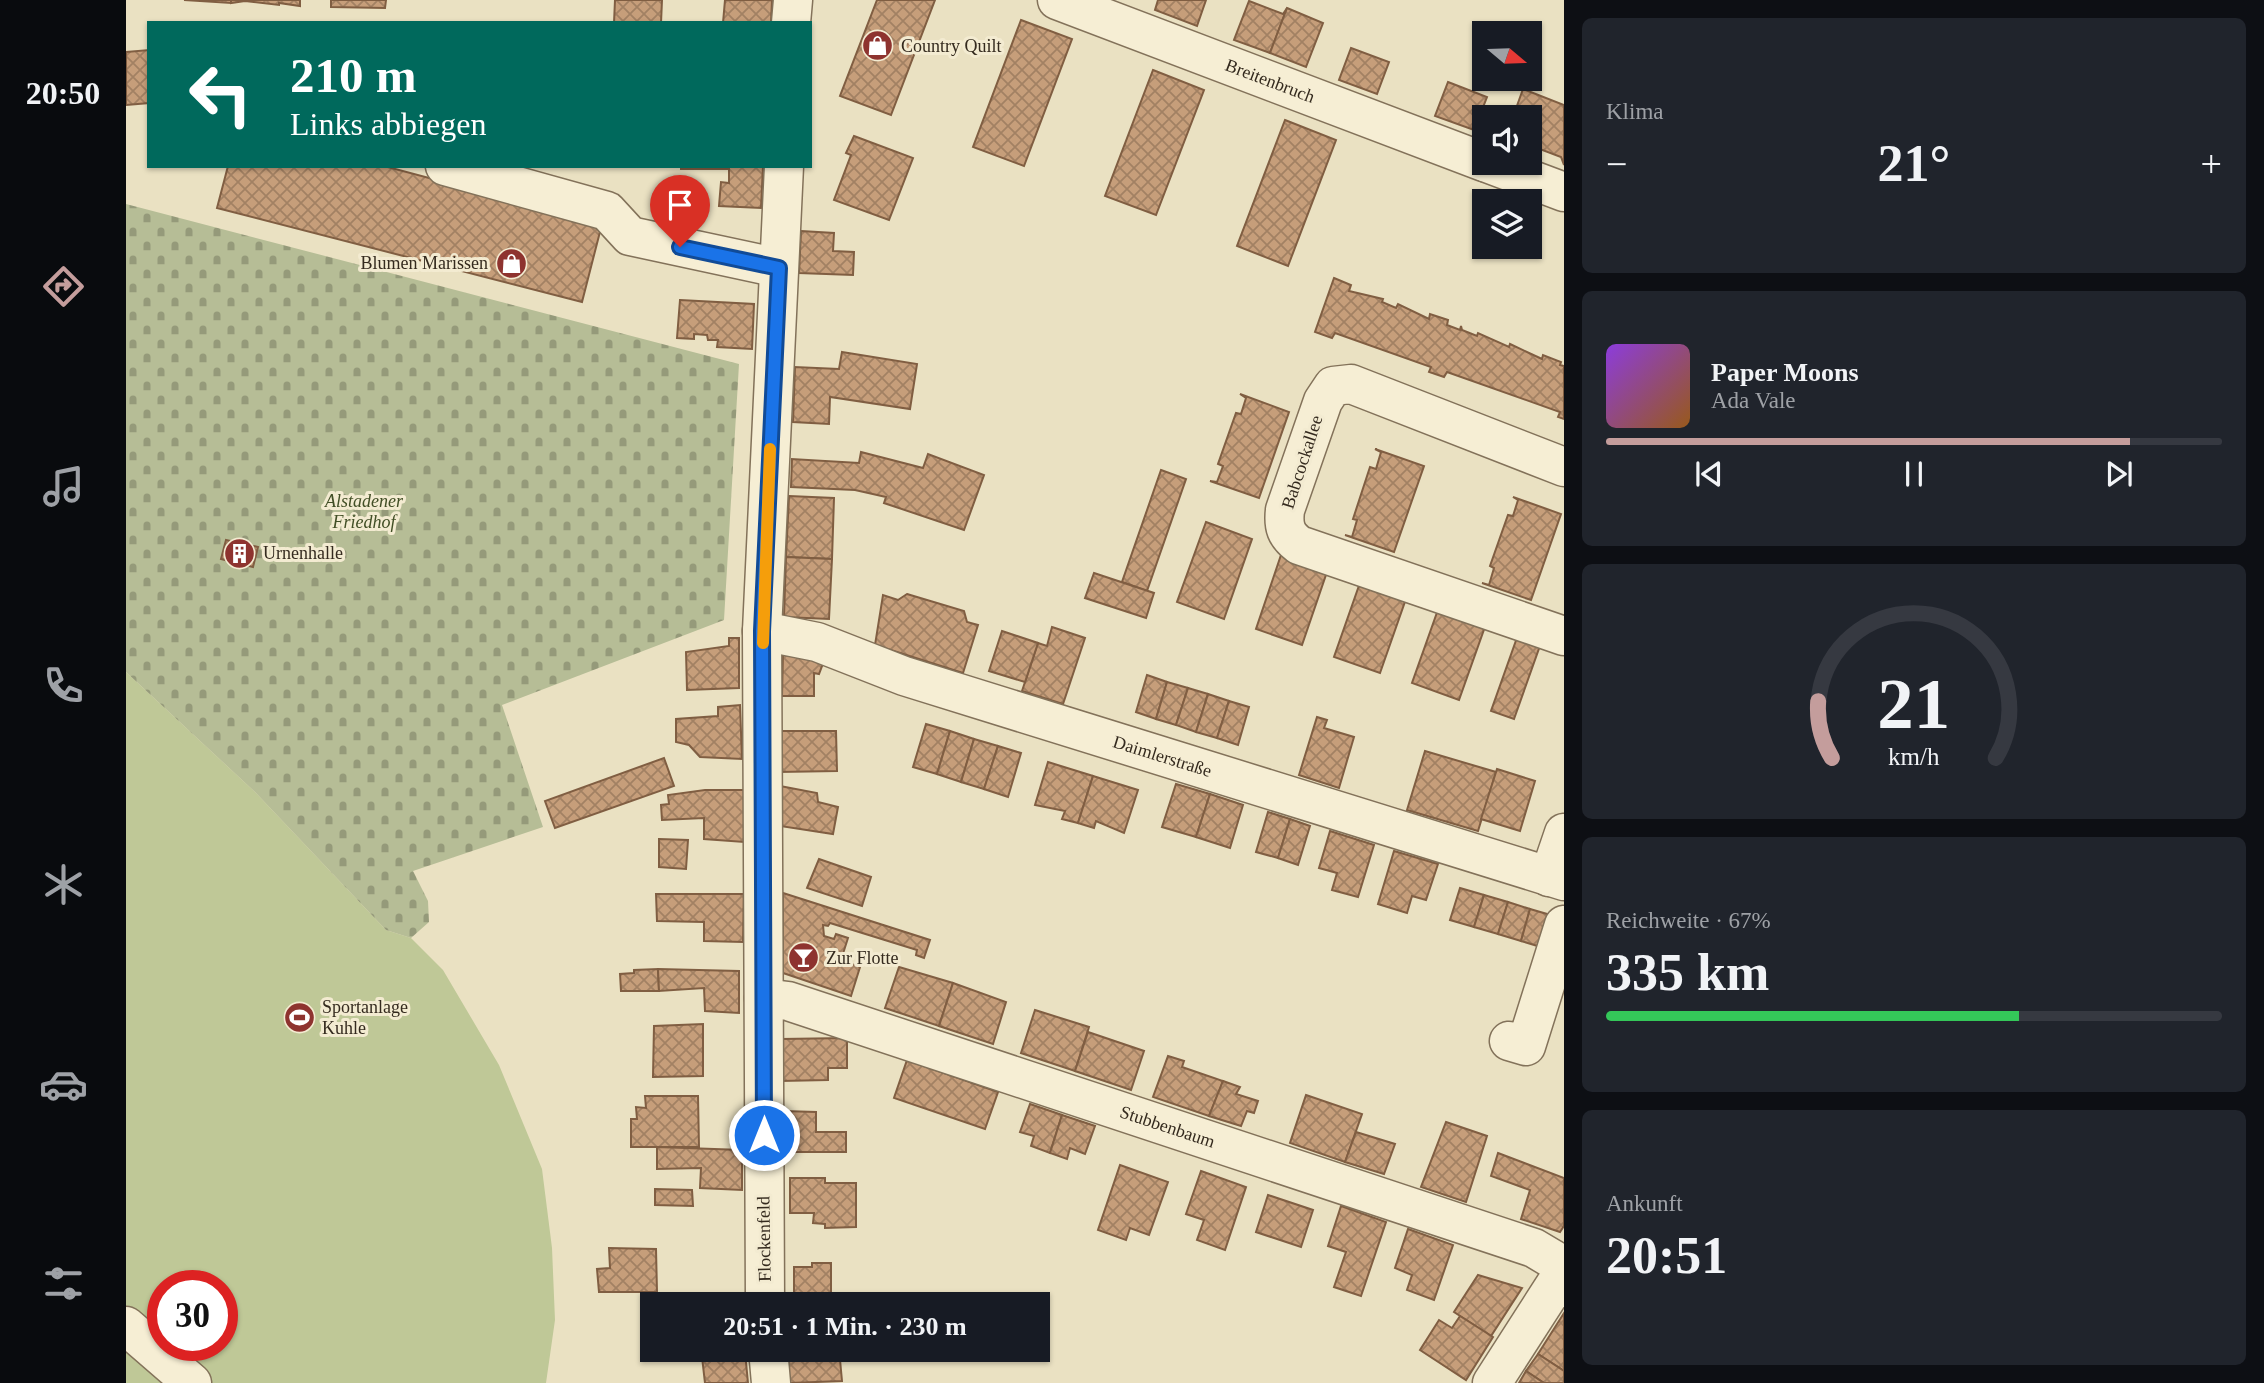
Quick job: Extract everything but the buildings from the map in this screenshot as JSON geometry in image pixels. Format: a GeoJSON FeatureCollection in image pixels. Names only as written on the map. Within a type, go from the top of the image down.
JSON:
{"type":"FeatureCollection","features":[{"type":"Feature","properties":{"kind":"street"},"geometry":{"type":"LineString","coordinates":[[791,21],[793,0]]}},
{"type":"Feature","properties":{"kind":"street","name":"Breitenbruch"},"geometry":{"type":"LineString","coordinates":[[1056,0],[1472,157]]}},
{"type":"Feature","properties":{"kind":"street"},"geometry":{"type":"LineString","coordinates":[[452,168],[607,211],[630,236],[779,268]]}},
{"type":"Feature","properties":{"kind":"street","name":"Flockenfeld"},"geometry":{"type":"LineString","coordinates":[[765,1292],[762,631],[784,168]]}},
{"type":"Feature","properties":{"kind":"street","name":"Breitenbruch"},"geometry":{"type":"LineString","coordinates":[[1519,175],[1564,192]]}},
{"type":"Feature","properties":{"kind":"street","name":"Babcockallee"},"geometry":{"type":"LineString","coordinates":[[1564,467],[1351,384],[1333,386],[1323,401],[1283,522],[1285,532],[1299,545],[1564,636]]}},
{"type":"Feature","properties":{"kind":"street","name":"Daimlerstraße"},"geometry":{"type":"LineString","coordinates":[[762,631],[817,642],[904,676],[1556,879]]}},
{"type":"Feature","properties":{"kind":"street"},"geometry":{"type":"LineString","coordinates":[[1556,879],[1564,833]]}},
{"type":"Feature","properties":{"kind":"street"},"geometry":{"type":"LineString","coordinates":[[1510,1041],[1527,1046],[1564,925]]}},
{"type":"Feature","properties":{"kind":"street","name":"Stubbenbaum"},"geometry":{"type":"LineString","coordinates":[[764,998],[788,1001],[1521,1244],[1564,1268]]}},
{"type":"Feature","properties":{"kind":"street"},"geometry":{"type":"LineString","coordinates":[[1492,1383],[1564,1268]]}},
{"type":"Feature","properties":{"kind":"street"},"geometry":{"type":"LineString","coordinates":[[126,1326],[192,1383]]}},
{"type":"Feature","properties":{"kind":"street"},"geometry":{"type":"LineString","coordinates":[[769,1362],[771,1383]]}},
{"type":"Feature","properties":{"kind":"green space","name":"Alstadener Friedhof"},"geometry":{"type":"Polygon","coordinates":[[[126,204],[739,364],[724,620],[502,705],[543,827],[413,871],[428,901],[429,922],[411,938],[386,930],[255,792],[126,672],[126,204]]]}},
{"type":"Feature","properties":{"kind":"green space","name":"Sportanlage Kuhle"},"geometry":{"type":"Polygon","coordinates":[[[126,672],[255,792],[386,930],[411,938],[443,970],[499,1065],[542,1169],[552,1248],[555,1320],[546,1383],[126,1383],[126,672]]]}},
{"type":"Feature","properties":{"kind":"slow traffic"},"geometry":{"type":"LineString","coordinates":[[763,643],[770,449]]}},
{"type":"Feature","properties":{"kind":"place","name":"Country Quilt"},"geometry":{"type":"Point","coordinates":[878,46]}},
{"type":"Feature","properties":{"kind":"place","name":"Blumen Marissen"},"geometry":{"type":"Point","coordinates":[511,263]}},
{"type":"Feature","properties":{"kind":"place","name":"Urnenhalle"},"geometry":{"type":"Point","coordinates":[240,553]}},
{"type":"Feature","properties":{"kind":"place","name":"Zur Flotte"},"geometry":{"type":"Point","coordinates":[803,958]}},
{"type":"Feature","properties":{"kind":"place","name":"Sportanlage Kuhle"},"geometry":{"type":"Point","coordinates":[299,1017]}},
{"type":"Feature","properties":{"kind":"route"},"geometry":{"type":"LineString","coordinates":[[680,247],[779,268],[762,631],[764,1135]]}}]}
